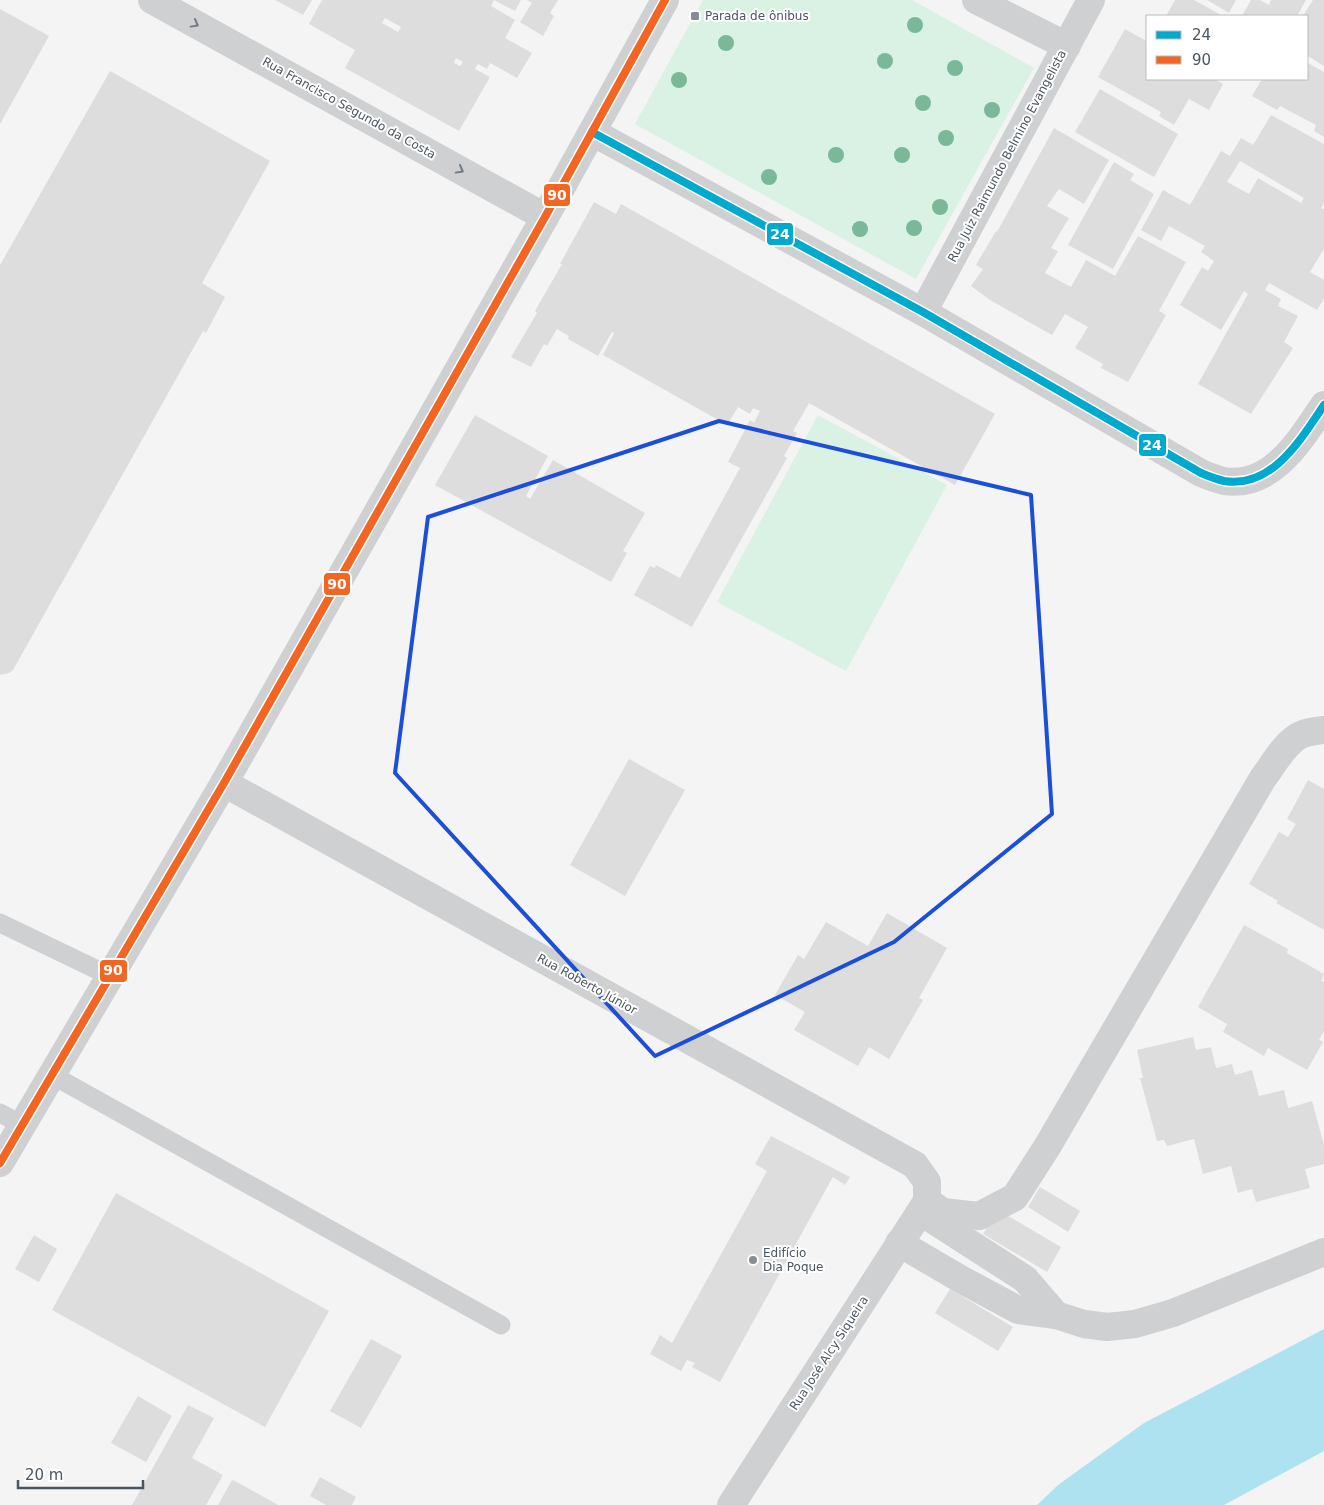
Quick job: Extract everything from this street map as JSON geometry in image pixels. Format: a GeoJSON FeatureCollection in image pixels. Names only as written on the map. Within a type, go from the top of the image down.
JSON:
{"type":"FeatureCollection","features":[{"type":"Feature","properties":{"kind":"street","name":"Rua Francisco Segundo da Costa"},"geometry":{"type":"LineString","coordinates":[[152,0],[545,217]]}},
{"type":"Feature","properties":{"kind":"street"},"geometry":{"type":"LineString","coordinates":[[0,1163],[11,1119],[52,1075],[224,783],[545,217],[665,0]]}},
{"type":"Feature","properties":{"kind":"street"},"geometry":{"type":"LineString","coordinates":[[976,0],[1067,46]]}},
{"type":"Feature","properties":{"kind":"street","name":"Rua Juiz Raimundo Belmino Evangelista"},"geometry":{"type":"LineString","coordinates":[[923,312],[1092,0]]}},
{"type":"Feature","properties":{"kind":"street"},"geometry":{"type":"LineString","coordinates":[[592,132],[923,312],[1201,474],[1224,481],[1248,480],[1274,468],[1296,446],[1324,405]]}},
{"type":"Feature","properties":{"kind":"street"},"geometry":{"type":"LineString","coordinates":[[924,1206],[943,1212],[979,1216],[1015,1197],[1047,1147],[1263,778],[1288,744],[1297,736],[1311,731],[1324,730]]}},
{"type":"Feature","properties":{"kind":"street","name":"Rua Roberto Júnior"},"geometry":{"type":"LineString","coordinates":[[224,783],[915,1165],[927,1182],[924,1206]]}},
{"type":"Feature","properties":{"kind":"street"},"geometry":{"type":"LineString","coordinates":[[924,1206],[1024,1279],[1056,1315]]}},
{"type":"Feature","properties":{"kind":"street","name":"Rua José Alcy Siqueira"},"geometry":{"type":"LineString","coordinates":[[731,1505],[924,1206]]}},
{"type":"Feature","properties":{"kind":"street"},"geometry":{"type":"LineString","coordinates":[[900,1243],[1018,1310],[1056,1315],[1084,1324],[1108,1326],[1135,1324],[1173,1313],[1324,1252]]}},
{"type":"Feature","properties":{"kind":"lane"},"geometry":{"type":"LineString","coordinates":[[0,923],[110,976]]}},
{"type":"Feature","properties":{"kind":"lane"},"geometry":{"type":"LineString","coordinates":[[52,1075],[501,1326]]}},
{"type":"Feature","properties":{"kind":"highlighted area"},"geometry":{"type":"Polygon","coordinates":[[[719,421],[1031,495],[1052,814],[894,942],[655,1056],[395,773],[428,517],[719,421]]]}},
{"type":"Feature","properties":{"kind":"green space"},"geometry":{"type":"Polygon","coordinates":[[[703,0],[912,0],[1034,68],[916,279],[635,124],[703,0]]]}},
{"type":"Feature","properties":{"kind":"green space"},"geometry":{"type":"Polygon","coordinates":[[[818,415],[947,485],[846,671],[717,602],[818,415]]]}},
{"type":"Feature","properties":{"kind":"water"},"geometry":{"type":"Polygon","coordinates":[[[1324,1329],[1324,1451],[1224,1505],[1037,1505],[1058,1485],[1144,1423],[1324,1329]]]}},
{"type":"Feature","properties":{"kind":"building"},"geometry":{"type":"Polygon","coordinates":[[[275,0],[312,0],[303,15],[275,0]]]}},
{"type":"Feature","properties":{"kind":"building"},"geometry":{"type":"Polygon","coordinates":[[[322,0],[494,0],[491,6],[515,20],[505,38],[532,53],[517,78],[490,63],[487,69],[478,64],[475,69],[490,77],[459,131],[345,68],[355,50],[309,24],[322,0]],[[385,18],[382,23],[398,32],[401,27],[385,18]],[[456,58],[454,63],[460,66],[463,62],[456,58]]]}},
{"type":"Feature","properties":{"kind":"building"},"geometry":{"type":"Polygon","coordinates":[[[494,0],[521,0],[515,11],[494,0]]]}},
{"type":"Feature","properties":{"kind":"building"},"geometry":{"type":"Polygon","coordinates":[[[527,0],[558,0],[550,13],[554,16],[543,36],[520,22],[532,3],[527,0]]]}},
{"type":"Feature","properties":{"kind":"building"},"geometry":{"type":"Polygon","coordinates":[[[1175,0],[1194,0],[1221,15],[1167,15],[1175,0]]]}},
{"type":"Feature","properties":{"kind":"building"},"geometry":{"type":"Polygon","coordinates":[[[1207,0],[1236,0],[1229,13],[1207,0]]]}},
{"type":"Feature","properties":{"kind":"building"},"geometry":{"type":"Polygon","coordinates":[[[1251,0],[1260,0],[1269,5],[1271,0],[1306,0],[1298,15],[1243,15],[1251,0]]]}},
{"type":"Feature","properties":{"kind":"building"},"geometry":{"type":"Polygon","coordinates":[[[1313,0],[1324,0],[1324,66],[1309,57],[1309,15],[1304,15],[1313,0]]]}},
{"type":"Feature","properties":{"kind":"building"},"geometry":{"type":"Polygon","coordinates":[[[0,9],[49,36],[0,124],[0,9]]]}},
{"type":"Feature","properties":{"kind":"building"},"geometry":{"type":"Polygon","coordinates":[[[1125,29],[1146,41],[1146,80],[1216,80],[1223,84],[1209,110],[1189,99],[1174,125],[1159,116],[1161,112],[1098,77],[1125,29]]]}},
{"type":"Feature","properties":{"kind":"building"},"geometry":{"type":"Polygon","coordinates":[[[1309,64],[1324,72],[1324,137],[1314,131],[1316,125],[1280,106],[1277,110],[1252,96],[1261,80],[1309,80],[1309,64]]]}},
{"type":"Feature","properties":{"kind":"building"},"geometry":{"type":"Polygon","coordinates":[[[110,71],[270,161],[202,283],[225,297],[206,333],[203,331],[13,670],[0,675],[0,265],[110,71]]]}},
{"type":"Feature","properties":{"kind":"building"},"geometry":{"type":"Polygon","coordinates":[[[1100,89],[1178,134],[1154,177],[1075,132],[1100,89]]]}},
{"type":"Feature","properties":{"kind":"building"},"geometry":{"type":"Polygon","coordinates":[[[1271,115],[1324,144],[1324,203],[1321,208],[1324,209],[1324,249],[1310,272],[1324,280],[1324,299],[1317,310],[1269,283],[1265,290],[1281,299],[1278,306],[1298,316],[1284,342],[1293,348],[1251,414],[1198,384],[1248,294],[1244,291],[1221,330],[1180,305],[1202,267],[1208,271],[1214,261],[1201,252],[1205,246],[1169,226],[1161,241],[1141,230],[1163,190],[1190,205],[1221,151],[1230,156],[1241,138],[1253,145],[1271,115]],[[1240,161],[1227,182],[1249,194],[1258,178],[1301,203],[1304,198],[1240,161]]]}},
{"type":"Feature","properties":{"kind":"building"},"geometry":{"type":"Polygon","coordinates":[[[1054,128],[1109,160],[1084,204],[1059,189],[1047,206],[1069,218],[1051,248],[1058,251],[1045,273],[1071,287],[1086,260],[1115,276],[1138,236],[1186,262],[1159,311],[1166,315],[1128,382],[1101,368],[1103,364],[1075,348],[1088,327],[1065,314],[1052,335],[990,300],[971,286],[983,269],[976,265],[997,232],[1054,128]]]}},
{"type":"Feature","properties":{"kind":"building"},"geometry":{"type":"Polygon","coordinates":[[[1114,162],[1134,174],[1130,180],[1154,194],[1113,269],[1068,245],[1114,162]]]}},
{"type":"Feature","properties":{"kind":"building"},"geometry":{"type":"Polygon","coordinates":[[[594,202],[616,214],[621,204],[995,414],[955,485],[809,403],[793,431],[797,433],[784,456],[787,458],[692,627],[634,595],[650,566],[655,568],[656,565],[680,578],[740,468],[728,462],[750,420],[754,423],[760,411],[753,408],[750,414],[738,407],[727,425],[603,355],[614,333],[612,332],[598,356],[568,339],[569,336],[557,329],[547,346],[544,344],[531,367],[511,357],[537,313],[535,311],[594,202]]]}},
{"type":"Feature","properties":{"kind":"building"},"geometry":{"type":"Polygon","coordinates":[[[475,415],[548,456],[526,496],[530,499],[553,460],[645,513],[623,551],[627,553],[611,582],[435,485],[475,415]]]}},
{"type":"Feature","properties":{"kind":"building"},"geometry":{"type":"Polygon","coordinates":[[[629,759],[685,790],[625,896],[570,865],[629,759]]]}},
{"type":"Feature","properties":{"kind":"building"},"geometry":{"type":"Polygon","coordinates":[[[1308,780],[1324,789],[1324,930],[1276,903],[1278,901],[1249,884],[1279,832],[1288,837],[1296,824],[1287,819],[1308,780]]]}},
{"type":"Feature","properties":{"kind":"building"},"geometry":{"type":"Polygon","coordinates":[[[887,913],[947,948],[919,998],[923,1000],[889,1059],[869,1047],[858,1066],[794,1030],[805,1012],[775,995],[798,955],[804,959],[826,922],[868,946],[887,913]]]}},
{"type":"Feature","properties":{"kind":"building"},"geometry":{"type":"Polygon","coordinates":[[[1244,925],[1288,949],[1287,953],[1324,974],[1321,981],[1324,982],[1324,1031],[1319,1040],[1323,1042],[1307,1070],[1268,1048],[1264,1056],[1223,1032],[1227,1024],[1198,1007],[1244,925]]]}},
{"type":"Feature","properties":{"kind":"building"},"geometry":{"type":"Polygon","coordinates":[[[1193,1037],[1196,1050],[1211,1047],[1216,1068],[1232,1064],[1235,1075],[1252,1070],[1259,1096],[1284,1090],[1288,1108],[1312,1101],[1324,1145],[1324,1164],[1305,1169],[1310,1188],[1256,1202],[1252,1189],[1238,1193],[1231,1166],[1203,1174],[1194,1139],[1167,1146],[1164,1140],[1157,1141],[1140,1078],[1143,1078],[1137,1050],[1193,1037]]]}},
{"type":"Feature","properties":{"kind":"building","name":"Edifício Dia Poque"},"geometry":{"type":"Polygon","coordinates":[[[771,1136],[850,1177],[845,1185],[833,1177],[720,1382],[692,1367],[695,1363],[687,1360],[681,1371],[650,1354],[660,1335],[672,1343],[767,1171],[755,1164],[771,1136]]]}},
{"type":"Feature","properties":{"kind":"building"},"geometry":{"type":"Polygon","coordinates":[[[1040,1187],[1080,1211],[1068,1232],[1028,1207],[1040,1187]]]}},
{"type":"Feature","properties":{"kind":"building"},"geometry":{"type":"Polygon","coordinates":[[[116,1193],[329,1311],[265,1427],[52,1310],[116,1193]]]}},
{"type":"Feature","properties":{"kind":"building"},"geometry":{"type":"Polygon","coordinates":[[[998,1210],[1061,1247],[1047,1272],[983,1234],[998,1210]]]}},
{"type":"Feature","properties":{"kind":"building"},"geometry":{"type":"Polygon","coordinates":[[[34,1235],[57,1249],[39,1282],[15,1269],[34,1235]]]}},
{"type":"Feature","properties":{"kind":"building"},"geometry":{"type":"Polygon","coordinates":[[[950,1289],[1013,1327],[998,1351],[935,1313],[950,1289]]]}},
{"type":"Feature","properties":{"kind":"building"},"geometry":{"type":"Polygon","coordinates":[[[371,1339],[402,1356],[361,1428],[330,1411],[371,1339]]]}},
{"type":"Feature","properties":{"kind":"building"},"geometry":{"type":"Polygon","coordinates":[[[138,1396],[172,1416],[146,1462],[111,1443],[138,1396]]]}},
{"type":"Feature","properties":{"kind":"building"},"geometry":{"type":"Polygon","coordinates":[[[188,1405],[214,1418],[192,1458],[223,1475],[206,1505],[132,1505],[188,1405]]]}},
{"type":"Feature","properties":{"kind":"building"},"geometry":{"type":"Polygon","coordinates":[[[320,1477],[356,1497],[352,1505],[326,1505],[310,1496],[320,1477]]]}},
{"type":"Feature","properties":{"kind":"building"},"geometry":{"type":"Polygon","coordinates":[[[232,1480],[235,1481],[278,1505],[218,1505],[232,1480]]]}},
{"type":"Feature","properties":{"kind":"transit line","name":"90"},"geometry":{"type":"LineString","coordinates":[[0,1163],[224,783],[545,217],[665,0]]}},
{"type":"Feature","properties":{"kind":"transit line","name":"24"},"geometry":{"type":"LineString","coordinates":[[592,132],[923,312],[1209,476],[1224,481],[1241,481],[1257,477],[1271,469],[1295,446],[1324,405]]}},
{"type":"Feature","properties":{"kind":"place","name":"Parada de ônibus"},"geometry":{"type":"Point","coordinates":[695,16]}},
{"type":"Feature","properties":{"kind":"place","name":"Edifício Dia Poque"},"geometry":{"type":"Point","coordinates":[753,1260]}}]}
